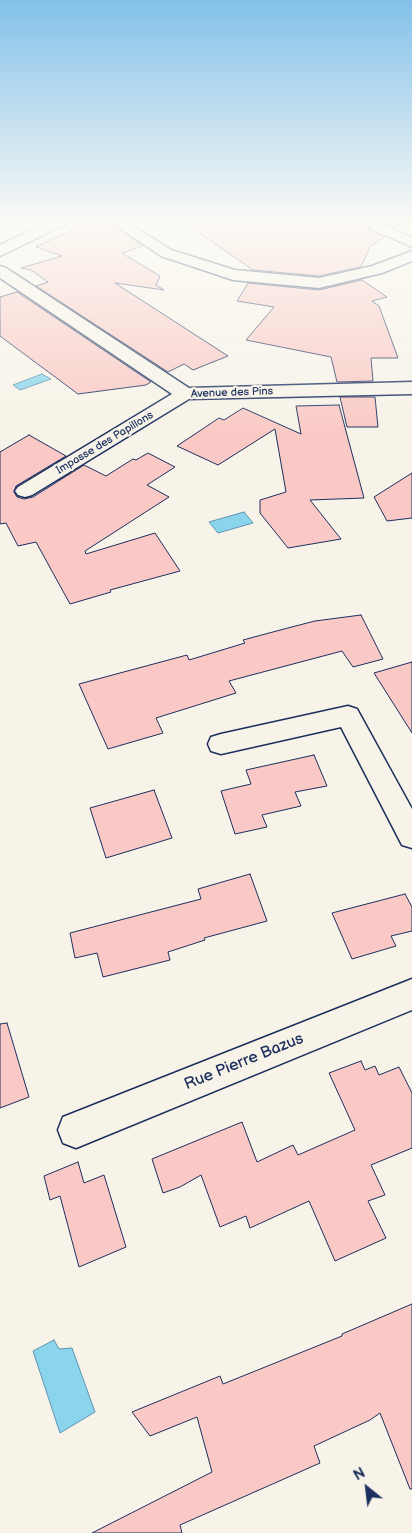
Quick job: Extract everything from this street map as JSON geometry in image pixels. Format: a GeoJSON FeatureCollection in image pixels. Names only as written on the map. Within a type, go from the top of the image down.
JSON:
{"type":"FeatureCollection","features":[{"type":"Feature","properties":{"kind":"street","name":"Avenue des Pins"},"geometry":{"type":"LineString","coordinates":[[32,293],[185,394],[412,388]]}},
{"type":"Feature","properties":{"kind":"street","name":"Impasse des Papillons"},"geometry":{"type":"LineString","coordinates":[[25,491],[185,394]]}},
{"type":"Feature","properties":{"kind":"street"},"geometry":{"type":"LineString","coordinates":[[221,744],[348,716],[412,836]]}},
{"type":"Feature","properties":{"kind":"street","name":"Rue Pierre Bazus"},"geometry":{"type":"LineString","coordinates":[[76,1130],[412,994]]}},
{"type":"Feature","properties":{"kind":"water"},"geometry":{"type":"Polygon","coordinates":[[[42,374],[51,379],[20,390],[13,385],[42,374]]]}},
{"type":"Feature","properties":{"kind":"water"},"geometry":{"type":"Polygon","coordinates":[[[244,512],[253,523],[218,533],[209,522],[244,512]]]}},
{"type":"Feature","properties":{"kind":"water"},"geometry":{"type":"Polygon","coordinates":[[[54,1340],[59,1349],[72,1348],[95,1412],[60,1433],[33,1351],[54,1340]]]}},
{"type":"Feature","properties":{"kind":"building"},"geometry":{"type":"Polygon","coordinates":[[[18,293],[151,382],[146,385],[78,394],[0,336],[0,297],[18,293]]]}},
{"type":"Feature","properties":{"kind":"building"},"geometry":{"type":"Polygon","coordinates":[[[46,293],[130,293],[228,356],[193,370],[184,364],[168,372],[46,293]]]}},
{"type":"Feature","properties":{"kind":"building"},"geometry":{"type":"Polygon","coordinates":[[[242,293],[380,293],[387,297],[372,301],[379,306],[398,358],[371,358],[373,381],[337,382],[331,357],[246,340],[274,307],[237,301],[242,293]]]}},
{"type":"Feature","properties":{"kind":"building"},"geometry":{"type":"Polygon","coordinates":[[[340,397],[375,397],[378,427],[347,427],[340,397]]]}},
{"type":"Feature","properties":{"kind":"building"},"geometry":{"type":"Polygon","coordinates":[[[339,405],[364,498],[310,500],[341,539],[288,548],[260,513],[260,500],[286,492],[275,429],[218,465],[177,446],[219,418],[224,420],[243,408],[301,434],[296,406],[339,405]]]}},
{"type":"Feature","properties":{"kind":"building"},"geometry":{"type":"Polygon","coordinates":[[[29,435],[66,456],[16,486],[14,492],[17,497],[24,499],[33,497],[84,465],[106,476],[133,459],[136,460],[148,453],[175,467],[147,485],[169,497],[85,551],[86,554],[155,533],[180,571],[110,590],[111,592],[70,604],[36,542],[18,546],[6,523],[0,524],[0,452],[29,435]]]}},
{"type":"Feature","properties":{"kind":"building"},"geometry":{"type":"Polygon","coordinates":[[[412,473],[412,518],[387,521],[374,497],[412,473]]]}},
{"type":"Feature","properties":{"kind":"building"},"geometry":{"type":"Polygon","coordinates":[[[361,615],[383,659],[353,667],[342,651],[229,681],[236,693],[156,718],[163,733],[108,749],[79,684],[187,655],[189,660],[245,643],[243,640],[315,621],[361,615]]]}},
{"type":"Feature","properties":{"kind":"building"},"geometry":{"type":"Polygon","coordinates":[[[412,662],[412,733],[374,673],[412,662]]]}},
{"type":"Feature","properties":{"kind":"building"},"geometry":{"type":"Polygon","coordinates":[[[314,755],[327,786],[295,792],[301,806],[262,815],[267,827],[235,834],[221,791],[251,784],[246,770],[314,755]]]}},
{"type":"Feature","properties":{"kind":"building"},"geometry":{"type":"Polygon","coordinates":[[[154,790],[172,838],[106,858],[90,808],[154,790]]]}},
{"type":"Feature","properties":{"kind":"building"},"geometry":{"type":"Polygon","coordinates":[[[250,874],[267,921],[204,938],[205,940],[168,952],[170,960],[103,977],[97,953],[75,958],[70,933],[201,899],[198,889],[250,874]]]}},
{"type":"Feature","properties":{"kind":"building"},"geometry":{"type":"Polygon","coordinates":[[[405,894],[412,907],[412,931],[391,936],[396,946],[352,959],[332,913],[405,894]]]}},
{"type":"Feature","properties":{"kind":"building"},"geometry":{"type":"Polygon","coordinates":[[[7,1023],[29,1097],[0,1108],[0,1024],[7,1023]]]}},
{"type":"Feature","properties":{"kind":"building"},"geometry":{"type":"Polygon","coordinates":[[[361,1061],[365,1070],[375,1066],[379,1075],[399,1067],[412,1093],[412,1148],[371,1165],[385,1195],[368,1201],[386,1238],[335,1261],[309,1201],[250,1228],[246,1216],[220,1227],[201,1175],[180,1187],[163,1193],[152,1159],[242,1122],[257,1162],[293,1145],[298,1155],[355,1130],[329,1073],[361,1061]]]}},
{"type":"Feature","properties":{"kind":"building"},"geometry":{"type":"Polygon","coordinates":[[[78,1162],[84,1183],[104,1175],[126,1247],[79,1267],[60,1196],[50,1200],[44,1176],[78,1162]]]}},
{"type":"Feature","properties":{"kind":"building"},"geometry":{"type":"Polygon","coordinates":[[[412,1304],[412,1489],[410,1489],[380,1413],[370,1420],[314,1446],[320,1463],[180,1525],[182,1533],[92,1533],[212,1472],[197,1417],[150,1436],[132,1412],[220,1376],[223,1384],[342,1336],[342,1334],[412,1304]]]}}]}
